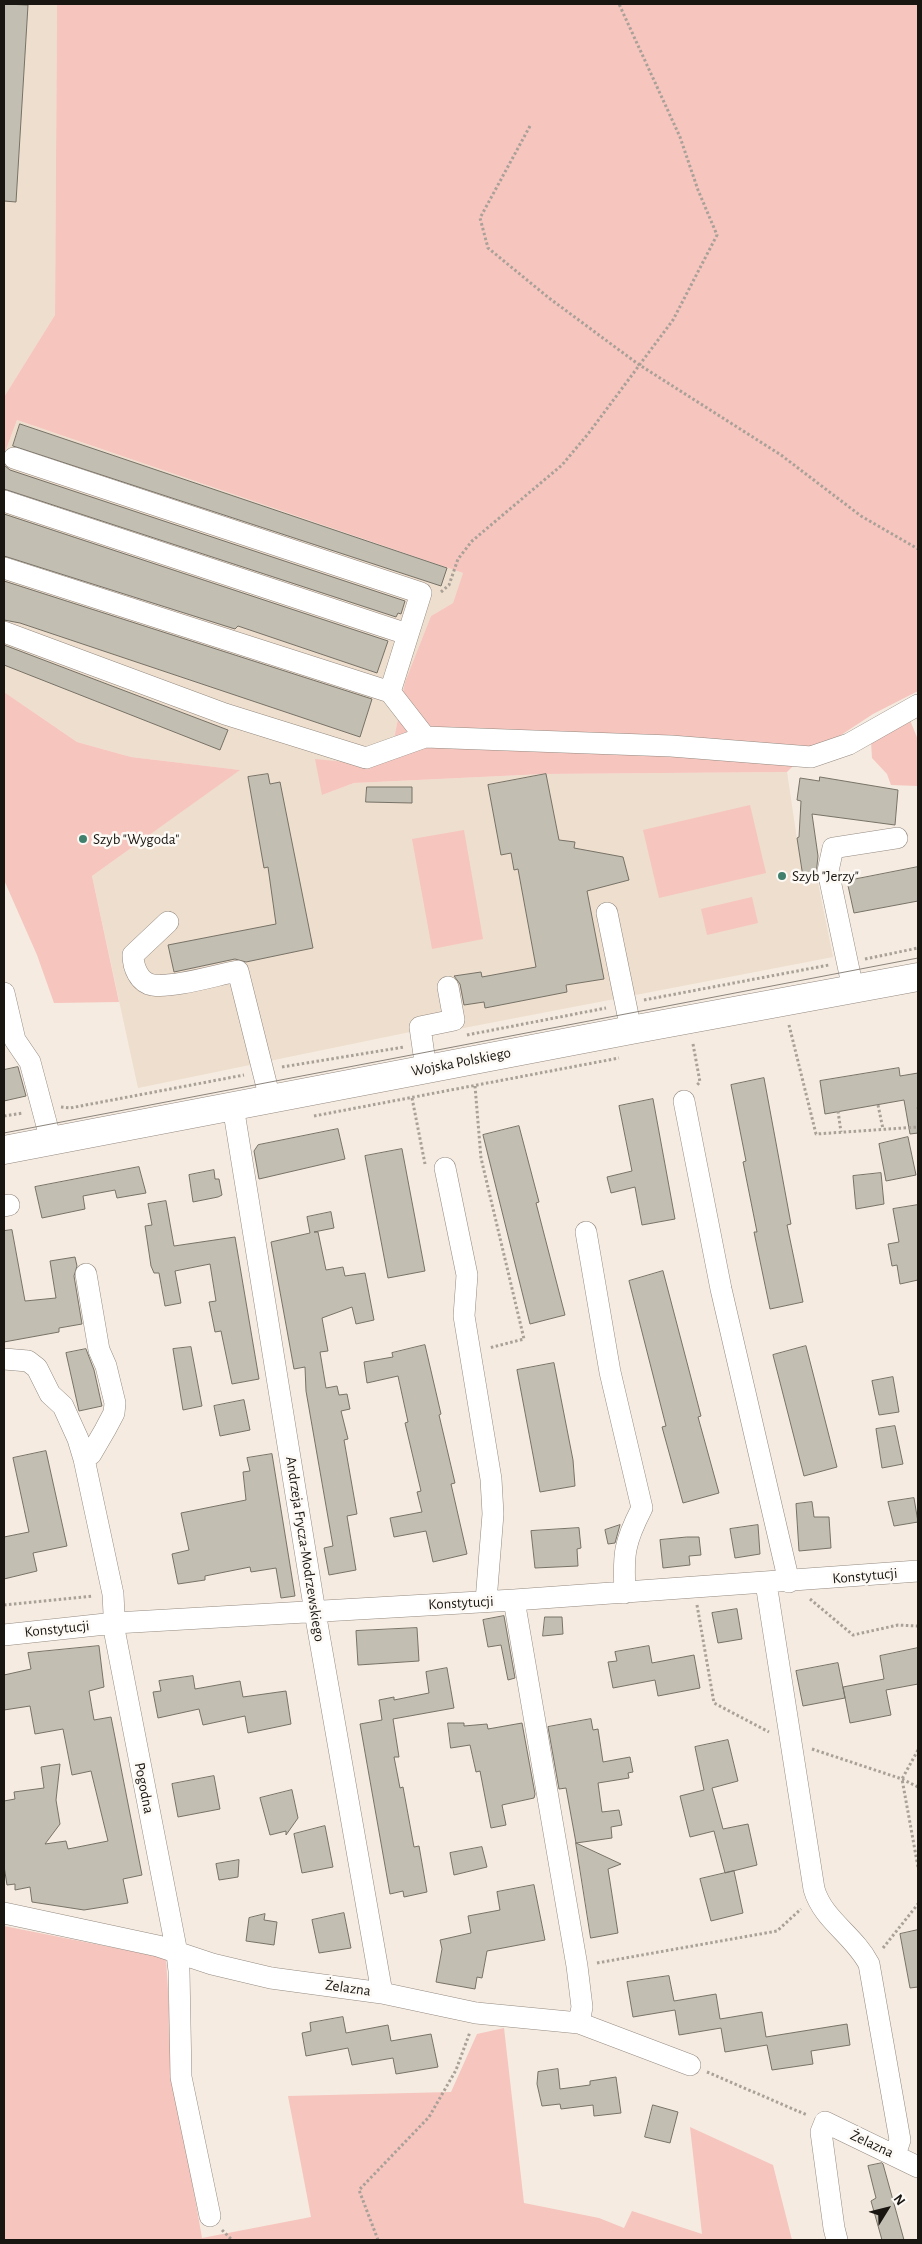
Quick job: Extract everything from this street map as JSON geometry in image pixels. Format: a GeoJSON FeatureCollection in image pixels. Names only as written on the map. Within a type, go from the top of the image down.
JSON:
{"type":"FeatureCollection","features":[{"type":"Feature","properties":{"kind":"main road","name":"Wojska Polskiego"},"geometry":{"type":"LineString","coordinates":[[4,1150],[918,977]]}},
{"type":"Feature","properties":{"kind":"street"},"geometry":{"type":"LineString","coordinates":[[14,458],[421,593],[390,692]]}},
{"type":"Feature","properties":{"kind":"street"},"geometry":{"type":"LineString","coordinates":[[4,501],[407,634]]}},
{"type":"Feature","properties":{"kind":"street"},"geometry":{"type":"LineString","coordinates":[[4,568],[390,692],[425,737]]}},
{"type":"Feature","properties":{"kind":"street"},"geometry":{"type":"LineString","coordinates":[[4,632],[225,714],[366,758],[425,737],[671,746],[811,756],[849,744],[918,705]]}},
{"type":"Feature","properties":{"kind":"street"},"geometry":{"type":"LineString","coordinates":[[854,989],[828,871],[833,848],[896,838]]}},
{"type":"Feature","properties":{"kind":"street"},"geometry":{"type":"LineString","coordinates":[[607,913],[631,1030]]}},
{"type":"Feature","properties":{"kind":"street"},"geometry":{"type":"LineString","coordinates":[[168,922],[133,955],[133,966],[138,975],[151,985],[170,984],[238,971],[270,1099]]}},
{"type":"Feature","properties":{"kind":"street"},"geometry":{"type":"LineString","coordinates":[[426,1069],[420,1027],[454,1020],[448,987]]}},
{"type":"Feature","properties":{"kind":"street"},"geometry":{"type":"LineString","coordinates":[[4,993],[15,1040],[30,1062],[51,1141]]}},
{"type":"Feature","properties":{"kind":"street"},"geometry":{"type":"LineString","coordinates":[[684,1101],[721,1290],[790,1582]]}},
{"type":"Feature","properties":{"kind":"street","name":"Andrzeja Frycza-Modrzewskiego"},"geometry":{"type":"LineString","coordinates":[[233,1106],[315,1612],[382,1992]]}},
{"type":"Feature","properties":{"kind":"street"},"geometry":{"type":"LineString","coordinates":[[445,1168],[467,1275],[464,1316],[491,1479],[493,1514],[486,1601]]}},
{"type":"Feature","properties":{"kind":"street"},"geometry":{"type":"LineString","coordinates":[[586,1232],[610,1372],[642,1508],[623,1555],[625,1593]]}},
{"type":"Feature","properties":{"kind":"street"},"geometry":{"type":"LineString","coordinates":[[84,1459],[92,1454],[114,1413],[114,1403],[106,1366],[99,1350],[86,1274]]}},
{"type":"Feature","properties":{"kind":"street","name":"Pogodna"},"geometry":{"type":"LineString","coordinates":[[4,1359],[28,1361],[37,1368],[50,1394],[63,1406],[84,1459],[113,1594],[115,1634],[179,1970],[182,2077],[210,2216]]}},
{"type":"Feature","properties":{"kind":"street","name":"Konstytucji"},"geometry":{"type":"LineString","coordinates":[[4,1635],[115,1623],[625,1593],[918,1571]]}},
{"type":"Feature","properties":{"kind":"street"},"geometry":{"type":"LineString","coordinates":[[766,1583],[817,1900],[823,1910],[862,1950],[869,1964],[900,2140],[894,2155]]}},
{"type":"Feature","properties":{"kind":"street"},"geometry":{"type":"LineString","coordinates":[[514,1600],[577,1966],[582,2007],[579,2024]]}},
{"type":"Feature","properties":{"kind":"street","name":"Żelazna"},"geometry":{"type":"LineString","coordinates":[[4,1913],[158,1946],[212,1964],[272,1978],[382,1992],[476,2012],[579,2024],[690,2065]]}},
{"type":"Feature","properties":{"kind":"street"},"geometry":{"type":"LineString","coordinates":[[825,2122],[821,2132],[832,2236]]}},
{"type":"Feature","properties":{"kind":"street","name":"Żelazna"},"geometry":{"type":"LineString","coordinates":[[825,2122],[918,2167]]}},
{"type":"Feature","properties":{"kind":"path"},"geometry":{"type":"LineString","coordinates":[[421,593],[438,594],[449,585],[458,559],[472,541],[562,466],[673,320],[717,235],[698,190],[680,137],[619,4]]}},
{"type":"Feature","properties":{"kind":"path"},"geometry":{"type":"LineString","coordinates":[[530,126],[480,218],[488,248],[549,298],[638,364],[781,455],[861,516],[918,549]]}},
{"type":"Feature","properties":{"kind":"path"},"geometry":{"type":"LineString","coordinates":[[789,1025],[816,1134],[918,1127]]}},
{"type":"Feature","properties":{"kind":"path"},"geometry":{"type":"LineString","coordinates":[[684,1101],[700,1082],[693,1044]]}},
{"type":"Feature","properties":{"kind":"path"},"geometry":{"type":"LineString","coordinates":[[471,1353],[524,1339],[481,1158],[475,1086]]}},
{"type":"Feature","properties":{"kind":"path"},"geometry":{"type":"LineString","coordinates":[[878,1105],[883,1129]]}},
{"type":"Feature","properties":{"kind":"path"},"geometry":{"type":"LineString","coordinates":[[838,1112],[841,1132]]}},
{"type":"Feature","properties":{"kind":"path"},"geometry":{"type":"LineString","coordinates":[[4,1605],[113,1594]]}},
{"type":"Feature","properties":{"kind":"path"},"geometry":{"type":"LineString","coordinates":[[918,1750],[902,1779],[918,1867]]}},
{"type":"Feature","properties":{"kind":"path"},"geometry":{"type":"LineString","coordinates":[[577,1966],[777,1931],[807,1904],[817,1900]]}},
{"type":"Feature","properties":{"kind":"path"},"geometry":{"type":"LineString","coordinates":[[869,1964],[918,1904]]}},
{"type":"Feature","properties":{"kind":"path"},"geometry":{"type":"LineString","coordinates":[[378,2240],[359,2190],[429,2117],[456,2070],[476,2012]]}},
{"type":"Feature","properties":{"kind":"path"},"geometry":{"type":"LineString","coordinates":[[690,2065],[825,2122]]}},
{"type":"Feature","properties":{"kind":"shaded area"},"geometry":{"type":"Polygon","coordinates":[[[4,4],[57,4],[55,315],[4,397],[4,4]]]}},
{"type":"Feature","properties":{"kind":"shaded area"},"geometry":{"type":"Polygon","coordinates":[[[57,4],[918,4],[918,691],[873,714],[838,737],[810,749],[787,772],[544,774],[354,783],[322,795],[315,759],[366,764],[390,760],[405,682],[431,616],[453,603],[463,573],[17,420],[4,455],[4,397],[55,315],[57,4]]]}},
{"type":"Feature","properties":{"kind":"shaded area"},"geometry":{"type":"Polygon","coordinates":[[[17,420],[463,573],[453,603],[431,616],[405,682],[390,760],[322,795],[354,783],[544,774],[787,772],[803,880],[817,878],[833,957],[422,1036],[410,1032],[138,1088],[92,876],[239,770],[131,757],[77,742],[4,692],[4,455],[17,420]]]}},
{"type":"Feature","properties":{"kind":"shaded area"},"geometry":{"type":"Polygon","coordinates":[[[4,692],[77,742],[131,757],[240,770],[92,876],[119,1002],[54,1003],[37,955],[4,880],[4,692]]]}},
{"type":"Feature","properties":{"kind":"shaded area"},"geometry":{"type":"Polygon","coordinates":[[[910,720],[918,740],[918,786],[891,785],[887,774],[872,758],[871,741],[910,720]]]}},
{"type":"Feature","properties":{"kind":"shaded area"},"geometry":{"type":"Polygon","coordinates":[[[750,805],[766,873],[659,898],[643,830],[750,805]]]}},
{"type":"Feature","properties":{"kind":"shaded area"},"geometry":{"type":"Polygon","coordinates":[[[464,830],[483,939],[432,949],[412,839],[464,830]]]}},
{"type":"Feature","properties":{"kind":"shaded area"},"geometry":{"type":"Polygon","coordinates":[[[752,897],[758,923],[707,935],[701,909],[752,897]]]}},
{"type":"Feature","properties":{"kind":"shaded area"},"geometry":{"type":"Polygon","coordinates":[[[4,1926],[166,1958],[173,2072],[202,2238],[311,2217],[288,2096],[451,2092],[477,2034],[504,2028],[524,2203],[599,2218],[624,2228],[632,2211],[702,2234],[690,2127],[773,2165],[792,2240],[4,2240],[4,1926]]]}},
{"type":"Feature","properties":{"kind":"building"},"geometry":{"type":"Polygon","coordinates":[[[4,4],[28,5],[16,202],[4,201],[4,4]]]}},
{"type":"Feature","properties":{"kind":"building"},"geometry":{"type":"Polygon","coordinates":[[[20,424],[447,568],[441,586],[13,446],[20,424]]]}},
{"type":"Feature","properties":{"kind":"building"},"geometry":{"type":"Polygon","coordinates":[[[4,465],[10,470],[405,601],[401,614],[398,613],[396,617],[4,489],[4,465]]]}},
{"type":"Feature","properties":{"kind":"building"},"geometry":{"type":"Polygon","coordinates":[[[4,514],[388,641],[377,673],[238,626],[235,629],[4,556],[4,514]]]}},
{"type":"Feature","properties":{"kind":"building"},"geometry":{"type":"Polygon","coordinates":[[[4,581],[372,699],[360,737],[20,623],[4,620],[4,581]]]}},
{"type":"Feature","properties":{"kind":"building"},"geometry":{"type":"Polygon","coordinates":[[[4,645],[228,730],[220,750],[4,665],[4,645]]]}},
{"type":"Feature","properties":{"kind":"building"},"geometry":{"type":"Polygon","coordinates":[[[268,774],[270,784],[280,782],[313,948],[246,962],[235,959],[174,972],[168,945],[276,924],[268,867],[264,868],[248,777],[268,774]]]}},
{"type":"Feature","properties":{"kind":"building"},"geometry":{"type":"Polygon","coordinates":[[[546,774],[559,840],[575,842],[574,848],[623,857],[629,880],[587,891],[604,979],[566,985],[567,992],[485,1008],[484,1002],[464,1005],[460,984],[454,976],[481,972],[482,977],[536,967],[518,869],[514,870],[511,853],[501,855],[488,785],[546,774]]]}},
{"type":"Feature","properties":{"kind":"building"},"geometry":{"type":"Polygon","coordinates":[[[820,777],[898,790],[895,825],[812,814],[818,856],[816,875],[803,877],[797,838],[799,837],[801,801],[797,800],[800,778],[819,781],[820,777]]]}},
{"type":"Feature","properties":{"kind":"building"},"geometry":{"type":"Polygon","coordinates":[[[367,787],[412,787],[412,803],[366,802],[367,787]]]}},
{"type":"Feature","properties":{"kind":"building"},"geometry":{"type":"Polygon","coordinates":[[[918,867],[918,901],[854,913],[847,881],[918,867]]]}},
{"type":"Feature","properties":{"kind":"building"},"geometry":{"type":"Polygon","coordinates":[[[18,1067],[26,1096],[4,1101],[4,1070],[18,1067]]]}},
{"type":"Feature","properties":{"kind":"building"},"geometry":{"type":"Polygon","coordinates":[[[899,1068],[900,1076],[918,1073],[918,1133],[910,1134],[904,1100],[825,1114],[820,1081],[899,1068]]]}},
{"type":"Feature","properties":{"kind":"building"},"geometry":{"type":"Polygon","coordinates":[[[764,1078],[791,1224],[787,1225],[803,1302],[770,1309],[754,1232],[757,1232],[743,1162],[746,1161],[731,1085],[764,1078]]]}},
{"type":"Feature","properties":{"kind":"building"},"geometry":{"type":"Polygon","coordinates":[[[653,1099],[675,1219],[642,1225],[635,1187],[611,1193],[607,1177],[632,1171],[619,1106],[653,1099]]]}},
{"type":"Feature","properties":{"kind":"building"},"geometry":{"type":"Polygon","coordinates":[[[519,1126],[539,1202],[536,1203],[565,1315],[530,1324],[483,1135],[519,1126]]]}},
{"type":"Feature","properties":{"kind":"building"},"geometry":{"type":"Polygon","coordinates":[[[338,1129],[345,1159],[259,1179],[254,1151],[258,1145],[338,1129]]]}},
{"type":"Feature","properties":{"kind":"building"},"geometry":{"type":"Polygon","coordinates":[[[908,1137],[916,1175],[886,1181],[879,1144],[908,1137]]]}},
{"type":"Feature","properties":{"kind":"building"},"geometry":{"type":"Polygon","coordinates":[[[402,1149],[425,1271],[388,1278],[365,1156],[402,1149]]]}},
{"type":"Feature","properties":{"kind":"building"},"geometry":{"type":"Polygon","coordinates":[[[139,1167],[146,1193],[117,1198],[115,1190],[83,1196],[85,1209],[42,1218],[35,1187],[139,1167]]]}},
{"type":"Feature","properties":{"kind":"building"},"geometry":{"type":"Polygon","coordinates":[[[214,1170],[215,1179],[219,1179],[222,1195],[193,1202],[189,1175],[214,1170]]]}},
{"type":"Feature","properties":{"kind":"building"},"geometry":{"type":"Polygon","coordinates":[[[881,1173],[884,1204],[856,1209],[853,1176],[881,1173]]]}},
{"type":"Feature","properties":{"kind":"building"},"geometry":{"type":"Polygon","coordinates":[[[166,1201],[174,1246],[235,1237],[259,1379],[232,1384],[221,1331],[215,1332],[209,1302],[216,1301],[210,1264],[175,1271],[181,1303],[165,1306],[159,1273],[154,1273],[151,1266],[145,1226],[152,1225],[148,1204],[166,1201]]]}},
{"type":"Feature","properties":{"kind":"building"},"geometry":{"type":"Polygon","coordinates":[[[918,1205],[918,1280],[900,1284],[897,1265],[892,1266],[888,1244],[899,1242],[893,1209],[918,1205]]]}},
{"type":"Feature","properties":{"kind":"building"},"geometry":{"type":"Polygon","coordinates":[[[331,1212],[334,1228],[314,1232],[318,1232],[326,1270],[343,1267],[345,1276],[365,1273],[374,1320],[356,1324],[352,1307],[322,1318],[328,1351],[320,1352],[326,1388],[337,1386],[339,1395],[347,1394],[350,1409],[341,1411],[348,1439],[344,1440],[357,1514],[347,1516],[356,1570],[329,1575],[324,1548],[333,1546],[306,1391],[305,1367],[294,1369],[271,1242],[310,1233],[307,1217],[331,1212]]]}},
{"type":"Feature","properties":{"kind":"building"},"geometry":{"type":"Polygon","coordinates":[[[12,1230],[25,1301],[56,1298],[50,1261],[75,1257],[77,1266],[74,1276],[82,1324],[59,1328],[59,1332],[4,1342],[4,1231],[12,1230]]]}},
{"type":"Feature","properties":{"kind":"building"},"geometry":{"type":"Polygon","coordinates":[[[663,1271],[701,1416],[698,1417],[719,1493],[683,1503],[662,1427],[666,1426],[629,1281],[663,1271]]]}},
{"type":"Feature","properties":{"kind":"building"},"geometry":{"type":"Polygon","coordinates":[[[425,1345],[455,1483],[451,1484],[467,1554],[433,1562],[426,1531],[394,1537],[390,1518],[422,1512],[417,1492],[421,1491],[405,1423],[408,1422],[398,1376],[367,1383],[364,1362],[393,1357],[392,1353],[425,1345]]]}},
{"type":"Feature","properties":{"kind":"building"},"geometry":{"type":"Polygon","coordinates":[[[806,1346],[837,1467],[804,1476],[773,1355],[806,1346]]]}},
{"type":"Feature","properties":{"kind":"building"},"geometry":{"type":"Polygon","coordinates":[[[191,1347],[202,1406],[183,1410],[173,1349],[191,1347]]]}},
{"type":"Feature","properties":{"kind":"building"},"geometry":{"type":"Polygon","coordinates":[[[86,1349],[94,1370],[102,1406],[79,1411],[66,1353],[86,1349]]]}},
{"type":"Feature","properties":{"kind":"building"},"geometry":{"type":"Polygon","coordinates":[[[554,1363],[573,1460],[575,1486],[540,1492],[517,1370],[554,1363]]]}},
{"type":"Feature","properties":{"kind":"building"},"geometry":{"type":"Polygon","coordinates":[[[893,1377],[899,1412],[879,1415],[872,1381],[893,1377]]]}},
{"type":"Feature","properties":{"kind":"building"},"geometry":{"type":"Polygon","coordinates":[[[244,1400],[250,1430],[220,1436],[214,1406],[244,1400]]]}},
{"type":"Feature","properties":{"kind":"building"},"geometry":{"type":"Polygon","coordinates":[[[895,1426],[903,1464],[882,1468],[876,1429],[895,1426]]]}},
{"type":"Feature","properties":{"kind":"building"},"geometry":{"type":"Polygon","coordinates":[[[46,1451],[67,1546],[33,1553],[37,1571],[4,1579],[4,1537],[29,1532],[13,1458],[46,1451]]]}},
{"type":"Feature","properties":{"kind":"building"},"geometry":{"type":"Polygon","coordinates":[[[272,1454],[295,1596],[281,1598],[276,1568],[251,1572],[250,1567],[205,1576],[205,1580],[178,1584],[172,1554],[189,1550],[181,1513],[246,1500],[243,1472],[250,1471],[247,1458],[272,1454]]]}},
{"type":"Feature","properties":{"kind":"building"},"geometry":{"type":"Polygon","coordinates":[[[914,1498],[918,1522],[894,1526],[888,1502],[914,1498]]]}},
{"type":"Feature","properties":{"kind":"building"},"geometry":{"type":"Polygon","coordinates":[[[812,1502],[814,1517],[829,1517],[831,1548],[799,1551],[796,1504],[812,1502]]]}},
{"type":"Feature","properties":{"kind":"building"},"geometry":{"type":"Polygon","coordinates":[[[620,1525],[615,1543],[608,1544],[605,1530],[620,1525]]]}},
{"type":"Feature","properties":{"kind":"building"},"geometry":{"type":"Polygon","coordinates":[[[758,1525],[760,1554],[735,1558],[730,1529],[758,1525]]]}},
{"type":"Feature","properties":{"kind":"building"},"geometry":{"type":"Polygon","coordinates":[[[579,1528],[581,1548],[577,1549],[578,1566],[535,1568],[531,1531],[579,1528]]]}},
{"type":"Feature","properties":{"kind":"building"},"geometry":{"type":"Polygon","coordinates":[[[699,1537],[701,1555],[689,1556],[690,1565],[663,1568],[660,1540],[699,1537]]]}},
{"type":"Feature","properties":{"kind":"building"},"geometry":{"type":"Polygon","coordinates":[[[737,1609],[742,1639],[718,1643],[712,1613],[737,1609]]]}},
{"type":"Feature","properties":{"kind":"building"},"geometry":{"type":"Polygon","coordinates":[[[504,1616],[515,1678],[508,1680],[501,1645],[488,1647],[483,1620],[504,1616]]]}},
{"type":"Feature","properties":{"kind":"building"},"geometry":{"type":"Polygon","coordinates":[[[545,1617],[562,1617],[563,1634],[543,1636],[545,1617]]]}},
{"type":"Feature","properties":{"kind":"building"},"geometry":{"type":"Polygon","coordinates":[[[417,1628],[419,1661],[358,1665],[356,1631],[417,1628]]]}},
{"type":"Feature","properties":{"kind":"building"},"geometry":{"type":"Polygon","coordinates":[[[99,1646],[104,1687],[89,1691],[94,1720],[111,1717],[142,1875],[123,1879],[128,1903],[84,1910],[32,1902],[30,1887],[15,1890],[15,1884],[7,1885],[4,1866],[4,1801],[15,1799],[14,1792],[44,1788],[41,1767],[60,1764],[56,1800],[60,1824],[45,1844],[66,1841],[68,1849],[108,1841],[91,1771],[72,1775],[63,1729],[35,1734],[30,1706],[4,1710],[4,1675],[31,1669],[28,1653],[99,1646]]]}},
{"type":"Feature","properties":{"kind":"building"},"geometry":{"type":"Polygon","coordinates":[[[649,1646],[652,1663],[694,1655],[700,1688],[658,1696],[655,1680],[613,1688],[608,1662],[617,1661],[615,1652],[649,1646]]]}},
{"type":"Feature","properties":{"kind":"building"},"geometry":{"type":"Polygon","coordinates":[[[918,1648],[918,1684],[886,1690],[891,1715],[850,1723],[843,1687],[884,1679],[880,1656],[918,1648]]]}},
{"type":"Feature","properties":{"kind":"building"},"geometry":{"type":"Polygon","coordinates":[[[838,1663],[845,1698],[803,1706],[796,1671],[838,1663]]]}},
{"type":"Feature","properties":{"kind":"building"},"geometry":{"type":"Polygon","coordinates":[[[447,1668],[454,1708],[393,1719],[399,1757],[394,1757],[400,1788],[403,1787],[414,1847],[419,1846],[427,1892],[404,1897],[403,1891],[390,1894],[360,1724],[382,1720],[379,1700],[394,1697],[394,1700],[429,1693],[426,1672],[447,1668]]]}},
{"type":"Feature","properties":{"kind":"building"},"geometry":{"type":"Polygon","coordinates":[[[193,1676],[195,1689],[240,1681],[243,1697],[286,1691],[291,1724],[248,1733],[245,1716],[203,1725],[199,1709],[158,1718],[153,1692],[161,1691],[159,1681],[193,1676]]]}},
{"type":"Feature","properties":{"kind":"building"},"geometry":{"type":"Polygon","coordinates":[[[591,1719],[593,1730],[598,1729],[603,1762],[630,1757],[633,1772],[628,1773],[629,1778],[598,1783],[602,1812],[619,1810],[622,1825],[611,1827],[612,1838],[576,1843],[566,1788],[559,1789],[548,1727],[591,1719]]]}},
{"type":"Feature","properties":{"kind":"building"},"geometry":{"type":"Polygon","coordinates":[[[448,1723],[464,1723],[464,1726],[487,1724],[488,1729],[522,1723],[535,1794],[534,1798],[502,1805],[506,1825],[491,1828],[480,1771],[476,1772],[470,1745],[451,1748],[448,1723]]]}},
{"type":"Feature","properties":{"kind":"building"},"geometry":{"type":"Polygon","coordinates":[[[728,1740],[738,1781],[712,1788],[723,1829],[748,1824],[757,1865],[725,1873],[714,1831],[690,1837],[680,1796],[704,1790],[695,1747],[728,1740]]]}},
{"type":"Feature","properties":{"kind":"building"},"geometry":{"type":"Polygon","coordinates":[[[214,1776],[220,1809],[178,1817],[172,1784],[214,1776]]]}},
{"type":"Feature","properties":{"kind":"building"},"geometry":{"type":"Polygon","coordinates":[[[292,1790],[298,1818],[286,1835],[286,1831],[270,1835],[260,1798],[292,1790]]]}},
{"type":"Feature","properties":{"kind":"building"},"geometry":{"type":"Polygon","coordinates":[[[325,1826],[333,1867],[302,1873],[294,1834],[325,1826]]]}},
{"type":"Feature","properties":{"kind":"building"},"geometry":{"type":"Polygon","coordinates":[[[576,1843],[621,1864],[608,1869],[618,1933],[591,1938],[576,1843]]]}},
{"type":"Feature","properties":{"kind":"building"},"geometry":{"type":"Polygon","coordinates":[[[482,1847],[487,1867],[454,1875],[450,1853],[482,1847]]]}},
{"type":"Feature","properties":{"kind":"building"},"geometry":{"type":"Polygon","coordinates":[[[239,1860],[238,1877],[219,1880],[216,1864],[239,1860]]]}},
{"type":"Feature","properties":{"kind":"building"},"geometry":{"type":"Polygon","coordinates":[[[734,1871],[743,1913],[711,1921],[700,1879],[734,1871]]]}},
{"type":"Feature","properties":{"kind":"building"},"geometry":{"type":"Polygon","coordinates":[[[534,1885],[545,1940],[487,1951],[482,1978],[477,1977],[475,1989],[436,1982],[442,1949],[440,1940],[471,1933],[468,1916],[500,1910],[497,1892],[534,1885]]]}},
{"type":"Feature","properties":{"kind":"building"},"geometry":{"type":"Polygon","coordinates":[[[344,1913],[351,1948],[319,1953],[312,1920],[344,1913]]]}},
{"type":"Feature","properties":{"kind":"building"},"geometry":{"type":"Polygon","coordinates":[[[265,1914],[264,1920],[277,1922],[274,1945],[246,1941],[249,1918],[265,1914]]]}},
{"type":"Feature","properties":{"kind":"building"},"geometry":{"type":"Polygon","coordinates":[[[918,1930],[918,1987],[910,1988],[900,1934],[918,1930]]]}},
{"type":"Feature","properties":{"kind":"building"},"geometry":{"type":"Polygon","coordinates":[[[669,1976],[674,2001],[716,1994],[720,2019],[762,2012],[766,2037],[847,2024],[850,2045],[811,2051],[813,2064],[772,2070],[767,2045],[725,2052],[721,2028],[679,2035],[675,2010],[633,2017],[627,1982],[669,1976]]]}},
{"type":"Feature","properties":{"kind":"building"},"geometry":{"type":"Polygon","coordinates":[[[343,2017],[346,2033],[388,2025],[391,2041],[431,2034],[438,2067],[396,2074],[393,2058],[352,2065],[348,2048],[306,2056],[302,2033],[311,2031],[310,2023],[343,2017]]]}},
{"type":"Feature","properties":{"kind":"building"},"geometry":{"type":"Polygon","coordinates":[[[558,2069],[560,2089],[590,2085],[590,2081],[616,2077],[621,2113],[594,2116],[593,2105],[561,2109],[560,2104],[542,2106],[537,2084],[538,2072],[558,2069]]]}},
{"type":"Feature","properties":{"kind":"building"},"geometry":{"type":"Polygon","coordinates":[[[653,2105],[678,2112],[670,2143],[645,2137],[653,2105]]]}},
{"type":"Feature","properties":{"kind":"building"},"geometry":{"type":"Polygon","coordinates":[[[882,2163],[904,2240],[882,2240],[871,2201],[876,2198],[868,2166],[882,2163]]]}},
{"type":"Feature","properties":{"kind":"tram line"},"geometry":{"type":"LineString","coordinates":[[4,1133],[918,958]]}},
{"type":"Feature","properties":{"kind":"place","name":"Szyb \"Wygoda\""},"geometry":{"type":"Point","coordinates":[83,839]}},
{"type":"Feature","properties":{"kind":"place","name":"Szyb \"Jerzy\""},"geometry":{"type":"Point","coordinates":[782,876]}}]}
